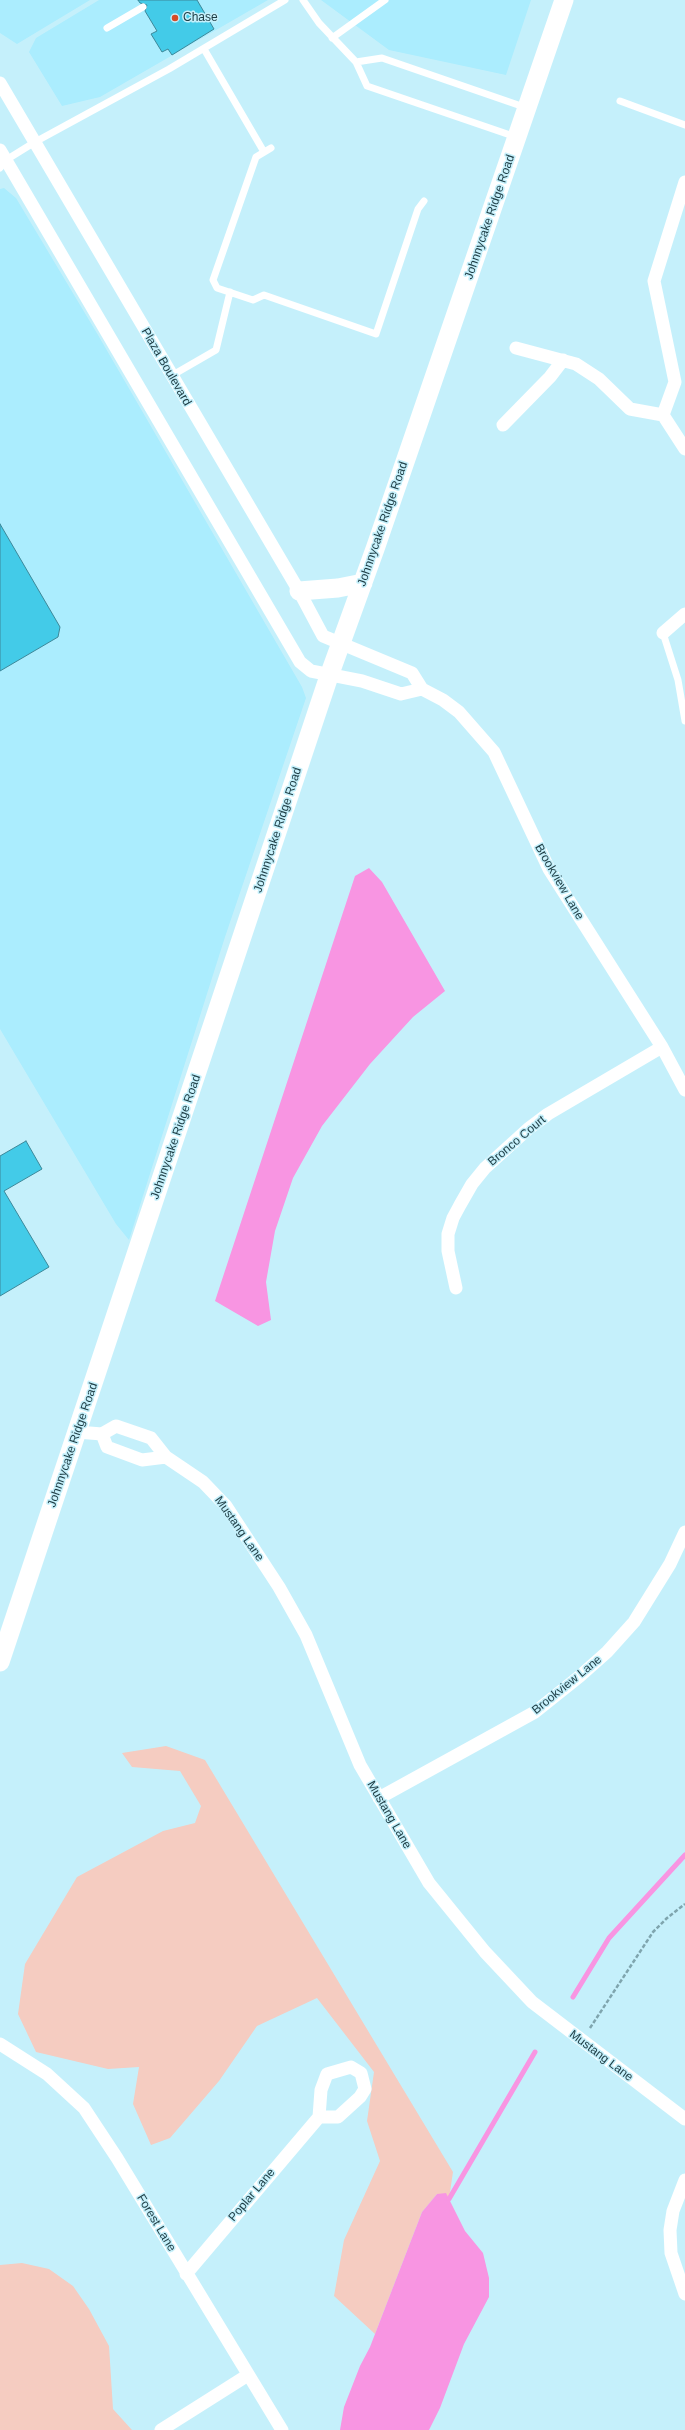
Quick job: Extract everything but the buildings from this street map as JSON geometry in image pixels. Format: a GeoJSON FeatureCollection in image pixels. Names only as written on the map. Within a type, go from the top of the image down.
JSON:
{"type":"FeatureCollection","features":[{"type":"Feature","properties":{"kind":"main road","name":"Johnnycake Ridge Road"},"geometry":{"type":"LineString","coordinates":[[0,1662],[329,676],[363,583],[518,138],[564,0]]}},
{"type":"Feature","properties":{"kind":"main road"},"geometry":{"type":"LineString","coordinates":[[299,591],[338,588],[363,583]]}},
{"type":"Feature","properties":{"kind":"street","name":"Plaza Boulevard"},"geometry":{"type":"LineString","coordinates":[[0,83],[299,591],[323,636],[340,644]]}},
{"type":"Feature","properties":{"kind":"street"},"geometry":{"type":"LineString","coordinates":[[2,159],[300,662],[311,671],[329,676],[362,681],[401,694],[422,689]]}},
{"type":"Feature","properties":{"kind":"street"},"geometry":{"type":"LineString","coordinates":[[663,415],[680,381],[654,281],[685,182]]}},
{"type":"Feature","properties":{"kind":"street"},"geometry":{"type":"LineString","coordinates":[[516,348],[576,364],[599,379],[630,409],[663,415],[685,448]]}},
{"type":"Feature","properties":{"kind":"street"},"geometry":{"type":"LineString","coordinates":[[503,425],[550,377],[563,360]]}},
{"type":"Feature","properties":{"kind":"street"},"geometry":{"type":"LineString","coordinates":[[663,633],[685,614]]}},
{"type":"Feature","properties":{"kind":"street","name":"Brookview Lane"},"geometry":{"type":"LineString","coordinates":[[340,644],[412,673],[422,689],[443,700],[459,712],[494,752],[549,869],[662,1047],[685,1090]]}},
{"type":"Feature","properties":{"kind":"street","name":"Bronco Court"},"geometry":{"type":"LineString","coordinates":[[456,1288],[448,1251],[448,1234],[452,1218],[485,1168],[528,1128],[548,1114],[662,1047]]}},
{"type":"Feature","properties":{"kind":"street","name":"Mustang Lane"},"geometry":{"type":"LineString","coordinates":[[77,1432],[102,1434],[116,1426],[151,1438],[166,1457],[203,1482],[226,1506],[279,1587],[306,1635],[360,1765],[429,1883],[460,1923],[505,1975],[527,1996],[581,2041],[685,2119]]}},
{"type":"Feature","properties":{"kind":"street"},"geometry":{"type":"LineString","coordinates":[[102,1434],[108,1447],[142,1460],[166,1457]]}},
{"type":"Feature","properties":{"kind":"street","name":"Brookview Lane"},"geometry":{"type":"LineString","coordinates":[[379,1798],[535,1712],[608,1652],[634,1622],[651,1599],[685,1532]]}},
{"type":"Feature","properties":{"kind":"street","name":"Forest Lane"},"geometry":{"type":"LineString","coordinates":[[0,2044],[48,2074],[84,2108],[117,2158],[282,2430]]}},
{"type":"Feature","properties":{"kind":"street","name":"Poplar Lane"},"geometry":{"type":"LineString","coordinates":[[186,2274],[318,2117]]}},
{"type":"Feature","properties":{"kind":"street"},"geometry":{"type":"LineString","coordinates":[[685,2180],[673,2211],[670,2230],[671,2253],[685,2294]]}},
{"type":"Feature","properties":{"kind":"street"},"geometry":{"type":"LineString","coordinates":[[160,2430],[248,2375]]}},
{"type":"Feature","properties":{"kind":"lane"},"geometry":{"type":"LineString","coordinates":[[2,159],[204,49],[285,0]]}},
{"type":"Feature","properties":{"kind":"lane"},"geometry":{"type":"LineString","coordinates":[[303,0],[312,15],[356,62],[367,86],[518,138]]}},
{"type":"Feature","properties":{"kind":"lane"},"geometry":{"type":"LineString","coordinates":[[332,38],[385,0]]}},
{"type":"Feature","properties":{"kind":"lane"},"geometry":{"type":"LineString","coordinates":[[107,28],[143,7]]}},
{"type":"Feature","properties":{"kind":"lane"},"geometry":{"type":"LineString","coordinates":[[204,49],[267,150],[256,157],[213,280],[217,288],[253,300],[264,295],[376,334],[418,209],[424,201]]}},
{"type":"Feature","properties":{"kind":"lane"},"geometry":{"type":"LineString","coordinates":[[356,62],[382,58],[527,108]]}},
{"type":"Feature","properties":{"kind":"lane"},"geometry":{"type":"LineString","coordinates":[[620,100],[685,125]]}},
{"type":"Feature","properties":{"kind":"lane"},"geometry":{"type":"LineString","coordinates":[[172,376],[216,350],[230,292]]}},
{"type":"Feature","properties":{"kind":"lane"},"geometry":{"type":"LineString","coordinates":[[663,633],[678,680],[685,721]]}},
{"type":"Feature","properties":{"kind":"path"},"geometry":{"type":"LineString","coordinates":[[581,2041],[653,1932],[667,1918],[685,1904]]}},
{"type":"Feature","properties":{"kind":"shaded area"},"geometry":{"type":"Polygon","coordinates":[[[0,0],[90,0],[17,44],[0,33],[0,0]]]}},
{"type":"Feature","properties":{"kind":"shaded area"},"geometry":{"type":"Polygon","coordinates":[[[99,0],[268,0],[100,97],[62,106],[29,52],[36,38],[99,0]]]}},
{"type":"Feature","properties":{"kind":"shaded area"},"geometry":{"type":"Polygon","coordinates":[[[321,0],[531,0],[506,75],[389,50],[321,0]]]}},
{"type":"Feature","properties":{"kind":"shaded area"},"geometry":{"type":"Polygon","coordinates":[[[4,188],[16,198],[98,335],[302,687],[306,698],[225,937],[129,1240],[116,1224],[0,1029],[0,189],[4,188]]]}},
{"type":"Feature","properties":{"kind":"shaded area"},"geometry":{"type":"Polygon","coordinates":[[[369,868],[382,882],[445,991],[413,1017],[370,1064],[322,1126],[293,1178],[275,1231],[266,1282],[271,1320],[258,1326],[215,1301],[355,876],[369,868]]]}},
{"type":"Feature","properties":{"kind":"shaded area"},"geometry":{"type":"Polygon","coordinates":[[[166,1746],[205,1760],[453,2172],[449,2199],[437,2194],[422,2212],[375,2334],[334,2296],[344,2240],[380,2161],[367,2121],[374,2072],[317,1998],[257,2026],[219,2081],[170,2138],[151,2145],[133,2104],[139,2067],[108,2069],[36,2052],[18,2014],[25,1964],[77,1877],[163,1831],[195,1823],[201,1806],[180,1771],[132,1767],[122,1753],[166,1746]]]}},
{"type":"Feature","properties":{"kind":"shaded area"},"geometry":{"type":"Polygon","coordinates":[[[446,2193],[465,2231],[483,2253],[489,2278],[489,2297],[464,2344],[440,2408],[429,2430],[340,2430],[344,2407],[360,2366],[370,2347],[422,2212],[437,2194],[446,2193]]]}},
{"type":"Feature","properties":{"kind":"shaded area"},"geometry":{"type":"Polygon","coordinates":[[[22,2263],[49,2269],[73,2286],[89,2309],[109,2346],[113,2409],[132,2430],[0,2430],[0,2265],[22,2263]]]}},
{"type":"Feature","properties":{"kind":"waterway"},"geometry":{"type":"LineString","coordinates":[[573,1997],[609,1938],[685,1855]]}},
{"type":"Feature","properties":{"kind":"waterway"},"geometry":{"type":"LineString","coordinates":[[449,2199],[535,2052]]}},
{"type":"Feature","properties":{"kind":"place","name":"Chase"},"geometry":{"type":"Point","coordinates":[175,18]}}]}
